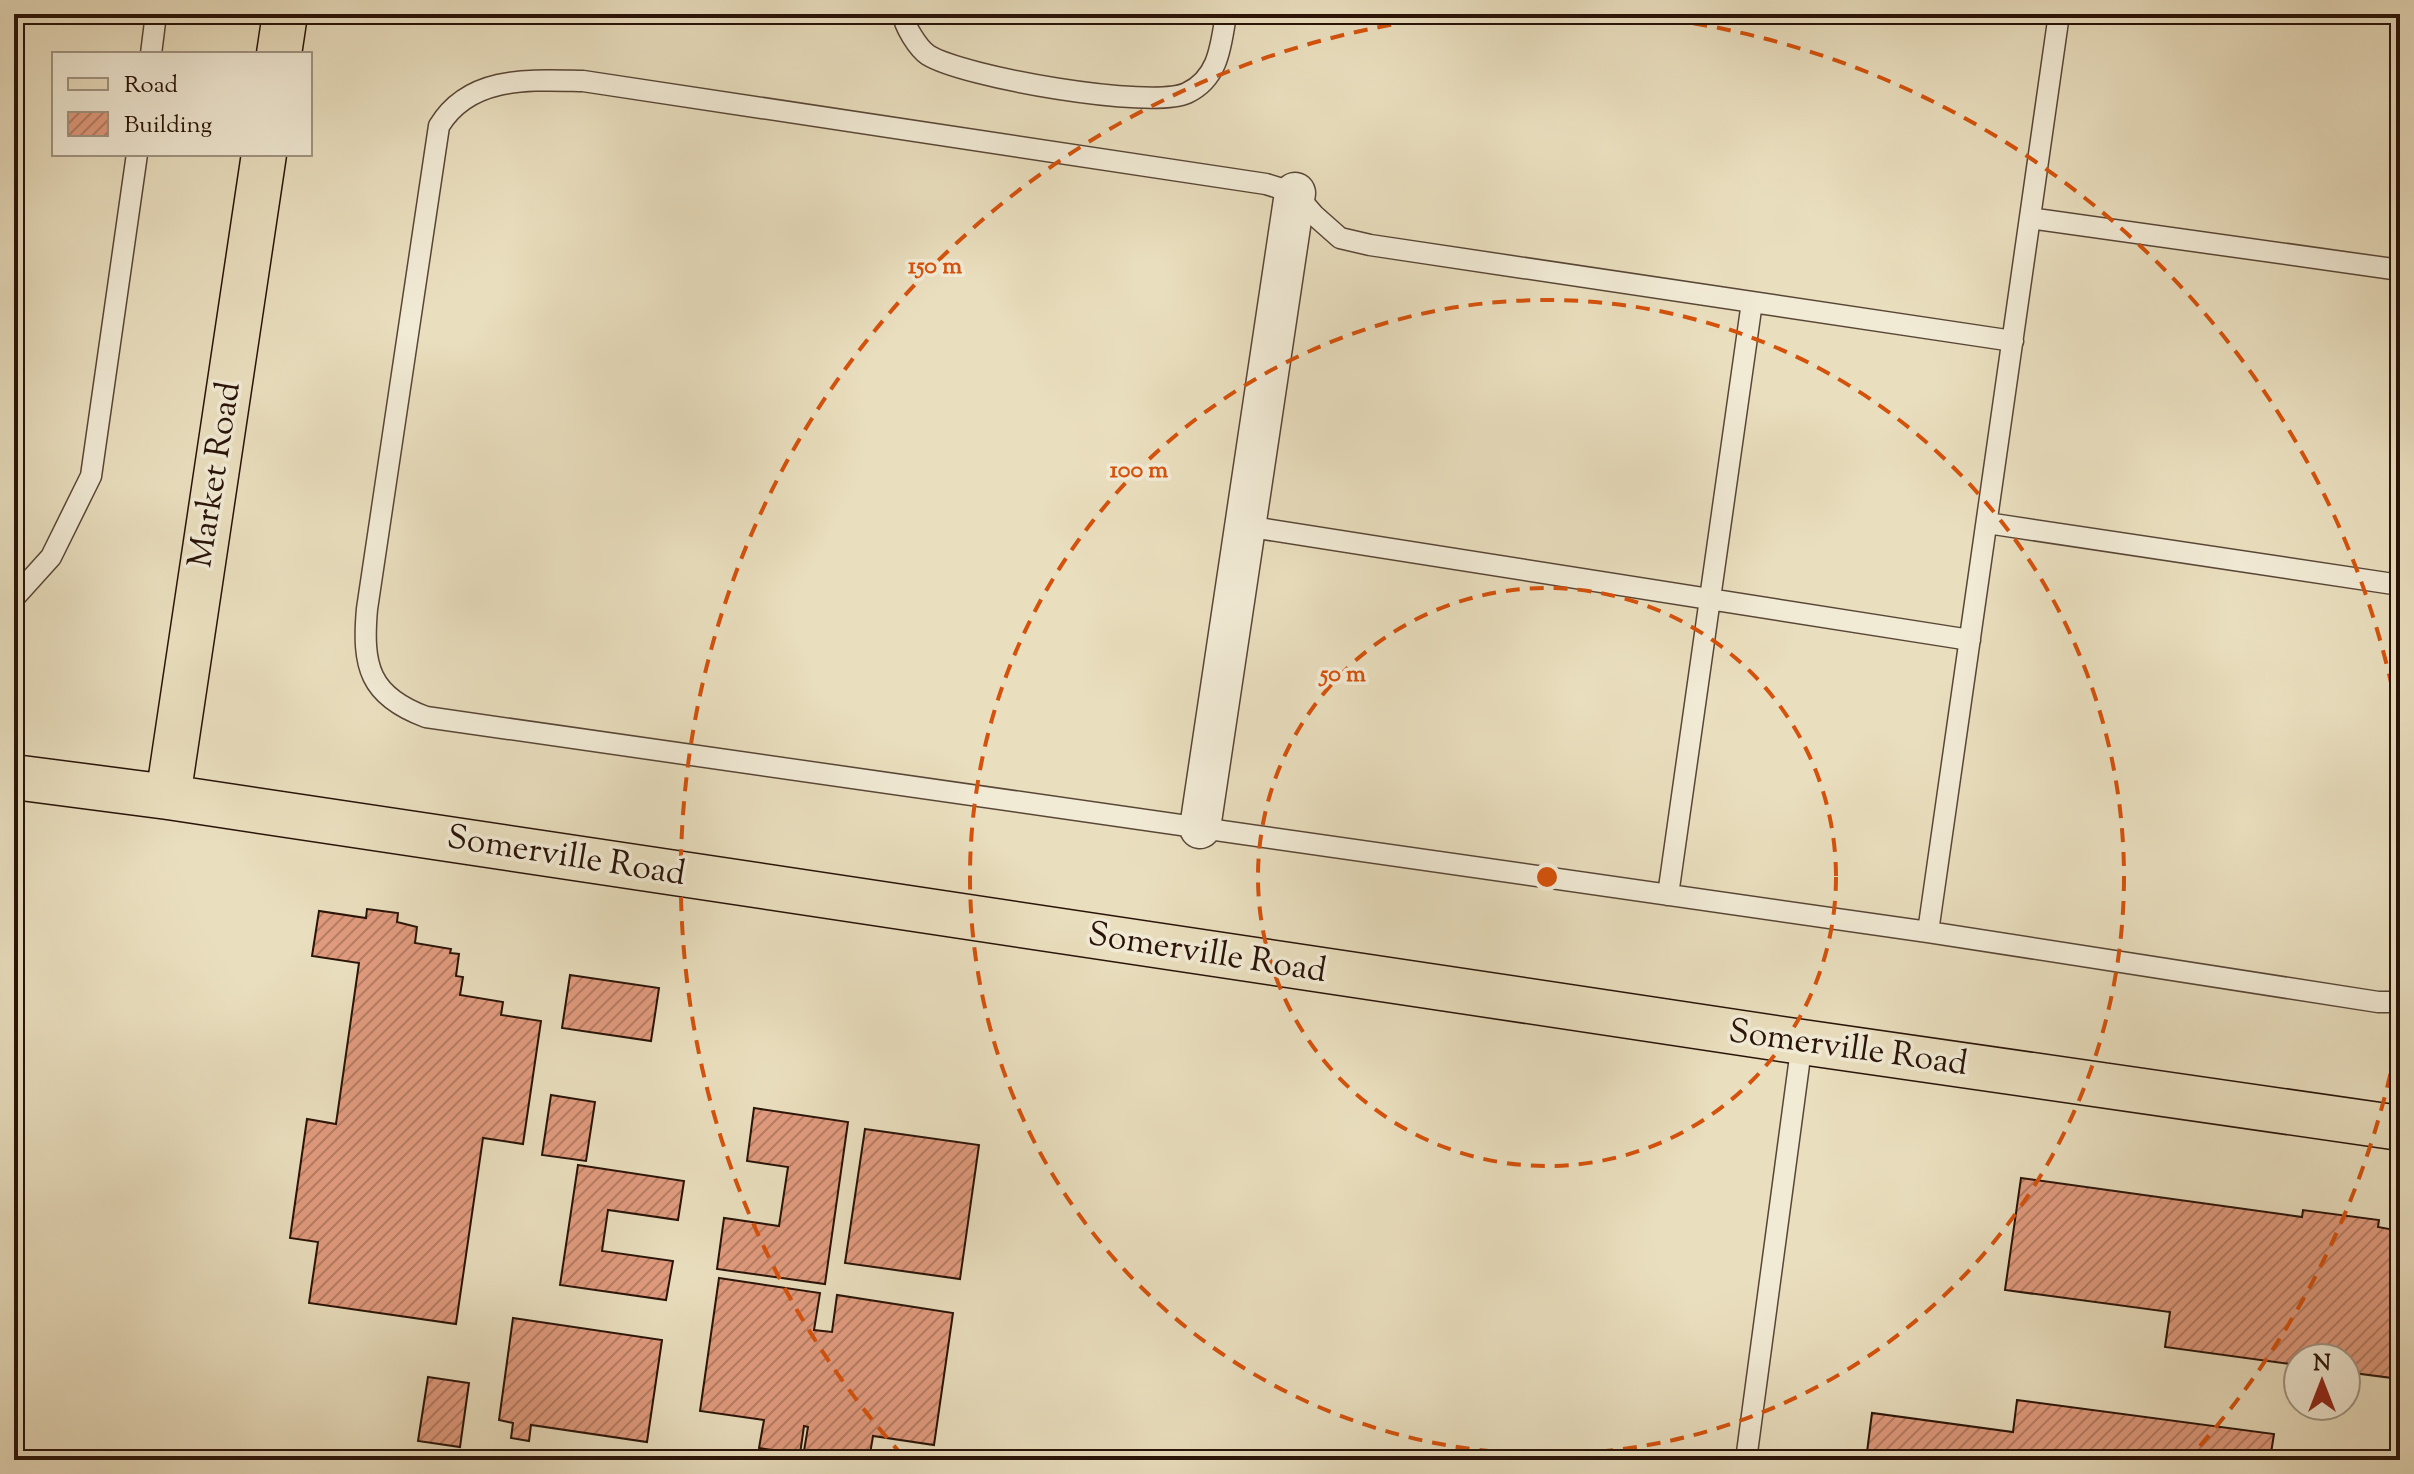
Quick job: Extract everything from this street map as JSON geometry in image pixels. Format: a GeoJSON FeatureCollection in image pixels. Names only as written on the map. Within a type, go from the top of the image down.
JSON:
{"type":"FeatureCollection","features":[{"type":"Feature","properties":{"kind":"main road"},"geometry":{"type":"LineString","coordinates":[[279,52],[285,14]]}},
{"type":"Feature","properties":{"kind":"main road","name":"Market Road"},"geometry":{"type":"LineString","coordinates":[[168,797],[264,156]]}},
{"type":"Feature","properties":{"kind":"main road","name":"Somerville Road"},"geometry":{"type":"LineString","coordinates":[[14,777],[168,797],[1802,1042],[2400,1128]]}},
{"type":"Feature","properties":{"kind":"street"},"geometry":{"type":"LineString","coordinates":[[1200,828],[1295,193]]}},
{"type":"Feature","properties":{"kind":"lane"},"geometry":{"type":"LineString","coordinates":[[151,52],[156,14]]}},
{"type":"Feature","properties":{"kind":"lane"},"geometry":{"type":"LineString","coordinates":[[903,14],[904,22],[926,54],[981,75],[1135,99],[1186,93],[1211,74],[1220,54],[1226,14]]}},
{"type":"Feature","properties":{"kind":"lane"},"geometry":{"type":"LineString","coordinates":[[1928,932],[2059,14]]}},
{"type":"Feature","properties":{"kind":"lane"},"geometry":{"type":"LineString","coordinates":[[2013,341],[1370,245],[1340,238],[1295,193],[1266,184],[583,81],[518,81],[475,91],[448,112],[439,126],[365,632],[365,651],[370,671],[382,691],[398,707],[426,717],[1928,932],[2378,1002],[2400,1002]]}},
{"type":"Feature","properties":{"kind":"lane"},"geometry":{"type":"LineString","coordinates":[[14,598],[51,557],[91,476],[137,156]]}},
{"type":"Feature","properties":{"kind":"lane"},"geometry":{"type":"LineString","coordinates":[[2030,218],[2400,270]]}},
{"type":"Feature","properties":{"kind":"lane"},"geometry":{"type":"LineString","coordinates":[[1668,895],[1752,302]]}},
{"type":"Feature","properties":{"kind":"lane"},"geometry":{"type":"LineString","coordinates":[[1987,523],[2400,585]]}},
{"type":"Feature","properties":{"kind":"lane"},"geometry":{"type":"LineString","coordinates":[[1245,526],[1970,640]]}},
{"type":"Feature","properties":{"kind":"lane"},"geometry":{"type":"LineString","coordinates":[[1746,1460],[1802,1042]]}},
{"type":"Feature","properties":{"kind":"building"},"geometry":{"type":"Polygon","coordinates":[[[367,909],[398,913],[397,922],[417,927],[415,943],[451,949],[450,953],[459,954],[456,976],[463,977],[460,995],[503,1002],[501,1015],[541,1021],[523,1144],[483,1138],[456,1324],[309,1303],[318,1242],[290,1238],[307,1119],[336,1124],[359,963],[312,956],[319,911],[366,918],[367,909]]]}},
{"type":"Feature","properties":{"kind":"building"},"geometry":{"type":"Polygon","coordinates":[[[570,975],[659,988],[651,1041],[562,1028],[570,975]]]}},
{"type":"Feature","properties":{"kind":"building"},"geometry":{"type":"Polygon","coordinates":[[[551,1095],[595,1102],[586,1161],[542,1155],[551,1095]]]}},
{"type":"Feature","properties":{"kind":"building"},"geometry":{"type":"Polygon","coordinates":[[[754,1108],[848,1122],[825,1284],[717,1269],[724,1218],[779,1226],[788,1167],[747,1161],[754,1108]]]}},
{"type":"Feature","properties":{"kind":"building"},"geometry":{"type":"Polygon","coordinates":[[[865,1129],[979,1145],[960,1279],[845,1263],[865,1129]]]}},
{"type":"Feature","properties":{"kind":"building"},"geometry":{"type":"Polygon","coordinates":[[[578,1165],[684,1181],[678,1220],[608,1210],[602,1251],[673,1261],[666,1300],[560,1285],[578,1165]]]}},
{"type":"Feature","properties":{"kind":"building"},"geometry":{"type":"Polygon","coordinates":[[[2021,1178],[2302,1217],[2303,1210],[2379,1220],[2378,1227],[2400,1231],[2400,1379],[2362,1374],[2362,1342],[2282,1342],[2282,1363],[2165,1347],[2170,1312],[2005,1290],[2021,1178]]]}},
{"type":"Feature","properties":{"kind":"building"},"geometry":{"type":"Polygon","coordinates":[[[719,1278],[820,1293],[814,1330],[832,1332],[837,1295],[953,1313],[934,1445],[873,1436],[869,1460],[821,1460],[803,1457],[808,1427],[804,1426],[800,1454],[759,1448],[764,1420],[700,1411],[719,1278]]]}},
{"type":"Feature","properties":{"kind":"building"},"geometry":{"type":"Polygon","coordinates":[[[513,1318],[662,1340],[647,1442],[531,1425],[529,1441],[511,1438],[513,1423],[499,1420],[513,1318]]]}},
{"type":"Feature","properties":{"kind":"building"},"geometry":{"type":"Polygon","coordinates":[[[428,1377],[469,1383],[460,1447],[418,1441],[428,1377]]]}},
{"type":"Feature","properties":{"kind":"building"},"geometry":{"type":"Polygon","coordinates":[[[2017,1400],[2274,1434],[2271,1453],[2324,1460],[1866,1460],[1872,1413],[2013,1432],[2017,1400]]]}}]}
